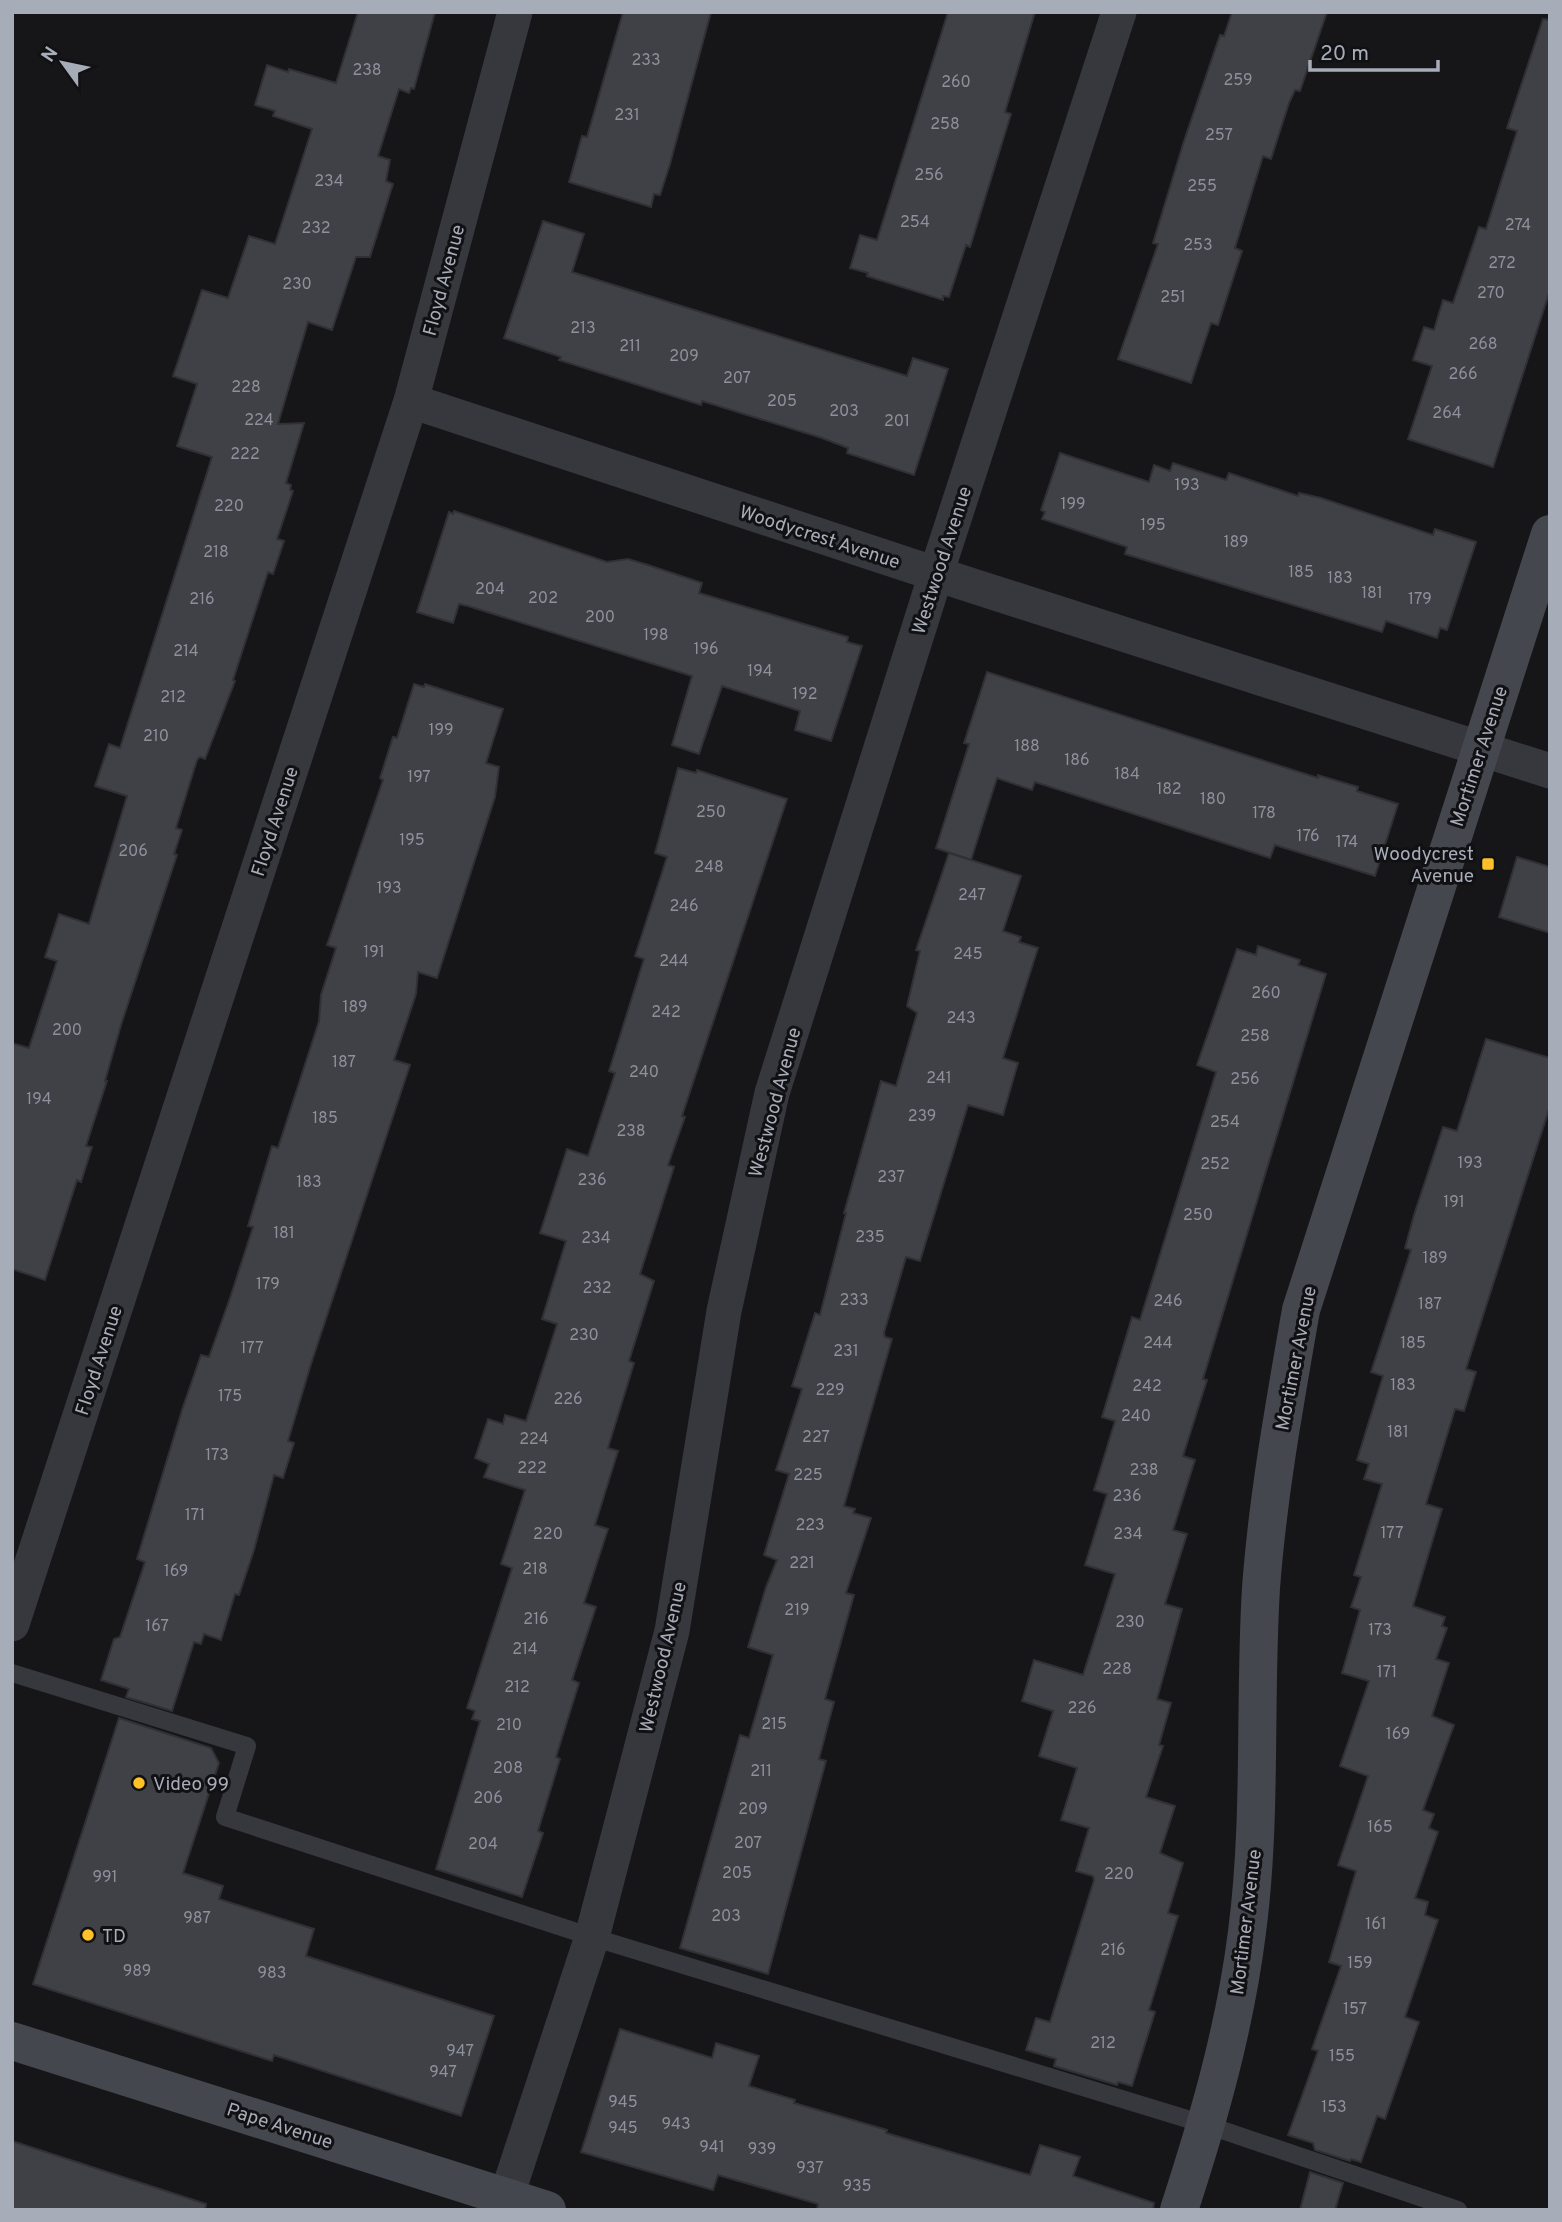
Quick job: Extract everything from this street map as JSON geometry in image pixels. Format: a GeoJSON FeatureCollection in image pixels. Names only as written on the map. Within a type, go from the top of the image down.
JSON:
{"type":"FeatureCollection","features":[{"type":"Feature","properties":{"kind":"street","name":"Floyd Avenue"},"geometry":{"type":"LineString","coordinates":[[12,1624],[411,401],[516,12]]}},
{"type":"Feature","properties":{"kind":"street","name":"Westwood Avenue"},"geometry":{"type":"LineString","coordinates":[[504,2203],[592,1937],[672,1631],[724,1311],[772,1093],[936,574],[1119,12]]}},
{"type":"Feature","properties":{"kind":"street","name":"Woodycrest Avenue"},"geometry":{"type":"LineString","coordinates":[[411,401],[936,574],[1550,771]]}},
{"type":"Feature","properties":{"kind":"street","name":"Mortimer Avenue"},"geometry":{"type":"LineString","coordinates":[[1179,2210],[1229,2046],[1247,1932],[1255,1839],[1261,1588],[1279,1433],[1301,1310],[1550,534]]}},
{"type":"Feature","properties":{"kind":"street","name":"Pape Avenue"},"geometry":{"type":"LineString","coordinates":[[12,2041],[504,2203],[547,2210]]}},
{"type":"Feature","properties":{"kind":"lane"},"geometry":{"type":"LineString","coordinates":[[12,1673],[247,1746],[225,1817],[592,1937],[1207,2125],[1458,2210]]}},
{"type":"Feature","properties":{"kind":"building"},"geometry":{"type":"Polygon","coordinates":[[[358,12],[435,12],[414,89],[411,88],[409,93],[399,89],[378,156],[390,160],[386,181],[393,184],[370,257],[356,257],[332,330],[308,322],[278,424],[304,423],[286,483],[291,485],[290,490],[293,491],[277,539],[284,541],[273,574],[268,572],[233,680],[235,681],[205,759],[200,757],[197,760],[176,828],[182,830],[174,854],[177,855],[121,1025],[107,1081],[86,1146],[92,1147],[81,1182],[77,1180],[45,1280],[12,1269],[12,1043],[29,1048],[57,961],[45,957],[59,914],[89,924],[127,796],[95,786],[109,744],[120,748],[212,457],[177,446],[197,384],[173,376],[202,290],[228,298],[249,236],[275,244],[312,129],[273,116],[275,111],[255,105],[267,65],[336,83],[358,12]]]}},
{"type":"Feature","properties":{"kind":"building"},"geometry":{"type":"Polygon","coordinates":[[[623,12],[711,12],[670,164],[660,195],[654,194],[651,207],[569,182],[582,136],[587,137],[623,12]]]}},
{"type":"Feature","properties":{"kind":"building"},"geometry":{"type":"Polygon","coordinates":[[[948,12],[1035,12],[1005,112],[1011,114],[970,247],[966,245],[949,297],[943,296],[943,300],[850,268],[860,235],[877,240],[948,12]]]}},
{"type":"Feature","properties":{"kind":"building"},"geometry":{"type":"Polygon","coordinates":[[[1232,12],[1327,12],[1300,91],[1295,90],[1289,103],[1271,159],[1263,156],[1235,248],[1242,251],[1218,325],[1211,323],[1191,383],[1118,359],[1158,244],[1153,243],[1183,144],[1220,35],[1224,36],[1232,12]]]}},
{"type":"Feature","properties":{"kind":"building"},"geometry":{"type":"Polygon","coordinates":[[[1543,19],[1550,20],[1550,290],[1493,467],[1408,439],[1432,366],[1413,360],[1424,327],[1434,330],[1443,300],[1453,303],[1479,227],[1486,229],[1517,131],[1507,128],[1543,19]]]}},
{"type":"Feature","properties":{"kind":"building"},"geometry":{"type":"Polygon","coordinates":[[[543,221],[584,234],[572,272],[907,376],[913,358],[948,369],[914,475],[847,453],[848,448],[822,438],[702,401],[701,405],[559,360],[561,357],[504,338],[543,221]]]}},
{"type":"Feature","properties":{"kind":"building"},"geometry":{"type":"Polygon","coordinates":[[[1060,453],[1149,482],[1154,465],[1170,471],[1173,463],[1226,480],[1229,473],[1298,496],[1299,493],[1321,498],[1433,535],[1435,529],[1476,542],[1447,630],[1440,628],[1437,638],[1386,621],[1382,632],[1125,554],[1127,547],[1042,519],[1045,512],[1041,510],[1060,453]]]}},
{"type":"Feature","properties":{"kind":"building"},"geometry":{"type":"Polygon","coordinates":[[[454,511],[607,562],[628,559],[648,565],[702,583],[699,593],[848,637],[847,642],[862,646],[831,741],[795,730],[800,711],[722,686],[699,754],[672,745],[692,676],[468,606],[459,604],[453,623],[417,612],[449,512],[453,514],[454,511]]]}},
{"type":"Feature","properties":{"kind":"building"},"geometry":{"type":"Polygon","coordinates":[[[987,672],[1318,778],[1318,775],[1358,787],[1357,791],[1398,804],[1375,876],[1275,845],[1270,858],[1035,782],[1032,790],[997,778],[971,860],[936,848],[969,744],[964,743],[987,672]]]}},
{"type":"Feature","properties":{"kind":"building"},"geometry":{"type":"Polygon","coordinates":[[[414,684],[424,687],[425,684],[503,709],[486,763],[499,767],[495,797],[437,978],[418,972],[416,994],[394,1060],[410,1065],[311,1364],[288,1441],[294,1443],[283,1478],[274,1475],[254,1550],[239,1595],[235,1594],[221,1640],[204,1634],[201,1644],[194,1642],[172,1711],[126,1697],[129,1689],[101,1680],[114,1639],[120,1637],[145,1562],[137,1559],[182,1410],[201,1355],[209,1357],[230,1298],[253,1227],[248,1226],[272,1146],[278,1148],[319,1021],[321,995],[336,948],[327,945],[383,780],[380,778],[393,737],[397,738],[414,684]]]}},
{"type":"Feature","properties":{"kind":"building"},"geometry":{"type":"Polygon","coordinates":[[[678,768],[696,773],[697,770],[787,799],[682,1116],[685,1117],[668,1165],[674,1167],[640,1274],[654,1281],[629,1361],[634,1363],[608,1448],[618,1451],[595,1525],[608,1529],[584,1603],[596,1607],[572,1680],[579,1683],[556,1757],[560,1759],[538,1831],[543,1833],[522,1897],[436,1869],[480,1721],[472,1719],[475,1711],[467,1708],[512,1568],[501,1564],[525,1490],[484,1477],[489,1464],[475,1458],[488,1419],[503,1424],[505,1415],[526,1421],[557,1324],[542,1319],[566,1241],[540,1233],[567,1149],[588,1156],[615,1073],[609,1071],[644,959],[635,956],[667,857],[655,853],[678,768]]]}},
{"type":"Feature","properties":{"kind":"building"},"geometry":{"type":"Polygon","coordinates":[[[949,853],[1021,876],[1003,931],[1021,937],[1019,942],[1038,948],[1003,1058],[1018,1063],[1003,1115],[968,1105],[920,1261],[906,1257],[884,1333],[885,1337],[892,1339],[844,1506],[855,1509],[853,1513],[871,1518],[846,1593],[854,1595],[825,1699],[834,1702],[819,1759],[826,1761],[768,1974],[680,1948],[740,1735],[749,1738],[773,1655],[748,1647],[777,1560],[764,1555],[789,1474],[776,1470],[802,1389],[792,1386],[815,1313],[820,1315],[844,1213],[881,1081],[896,1086],[917,1013],[907,1006],[920,951],[916,950],[949,853]]]}},
{"type":"Feature","properties":{"kind":"building"},"geometry":{"type":"Polygon","coordinates":[[[1517,857],[1550,867],[1550,933],[1499,917],[1517,857]]]}},
{"type":"Feature","properties":{"kind":"building"},"geometry":{"type":"Polygon","coordinates":[[[1258,946],[1300,960],[1298,965],[1326,974],[1203,1379],[1207,1380],[1183,1456],[1195,1460],[1173,1530],[1187,1534],[1165,1604],[1182,1609],[1157,1699],[1171,1703],[1159,1745],[1163,1746],[1146,1797],[1175,1806],[1160,1853],[1183,1863],[1168,1913],[1178,1916],[1149,2010],[1155,2012],[1132,2086],[1118,2082],[1117,2085],[1054,2066],[1056,2059],[1026,2050],[1036,2018],[1050,2022],[1094,1880],[1093,1876],[1076,1871],[1089,1828],[1061,1820],[1077,1768],[1039,1756],[1053,1711],[1022,1701],[1034,1660],[1083,1675],[1115,1574],[1085,1565],[1107,1494],[1094,1490],[1115,1421],[1102,1417],[1132,1317],[1140,1320],[1216,1072],[1197,1065],[1237,949],[1256,955],[1258,946]]]}},
{"type":"Feature","properties":{"kind":"building"},"geometry":{"type":"Polygon","coordinates":[[[1486,1039],[1550,1058],[1550,1106],[1466,1369],[1476,1372],[1464,1411],[1455,1409],[1426,1504],[1442,1509],[1413,1606],[1445,1617],[1442,1626],[1447,1628],[1436,1659],[1449,1663],[1432,1716],[1454,1725],[1423,1810],[1434,1814],[1429,1828],[1438,1832],[1415,1898],[1428,1902],[1425,1915],[1438,1920],[1405,2017],[1419,2022],[1385,2119],[1377,2116],[1361,2162],[1350,2161],[1315,2150],[1313,2143],[1288,2135],[1318,2051],[1312,2049],[1341,1966],[1329,1962],[1356,1871],[1338,1865],[1368,1776],[1340,1766],[1369,1681],[1342,1673],[1360,1610],[1351,1607],[1361,1577],[1354,1575],[1382,1484],[1364,1479],[1369,1464],[1357,1460],[1383,1376],[1371,1372],[1411,1250],[1405,1248],[1414,1215],[1443,1127],[1457,1131],[1486,1039]]]}},
{"type":"Feature","properties":{"kind":"building"},"geometry":{"type":"Polygon","coordinates":[[[119,1718],[211,1748],[219,1763],[183,1873],[223,1886],[219,1899],[314,1929],[306,1956],[494,2016],[461,2116],[274,2055],[272,2061],[33,1984],[119,1718]]]}},
{"type":"Feature","properties":{"kind":"building"},"geometry":{"type":"Polygon","coordinates":[[[620,2029],[712,2058],[716,2043],[759,2056],[749,2086],[795,2100],[794,2103],[887,2130],[886,2133],[1030,2175],[1040,2145],[1080,2157],[1073,2176],[1154,2203],[1153,2210],[817,2210],[818,2204],[718,2175],[713,2190],[581,2152],[620,2029]]]}},
{"type":"Feature","properties":{"kind":"building"},"geometry":{"type":"Polygon","coordinates":[[[12,2141],[206,2204],[205,2210],[12,2210],[12,2141]]]}},
{"type":"Feature","properties":{"kind":"building"},"geometry":{"type":"Polygon","coordinates":[[[1310,2172],[1343,2183],[1335,2210],[1300,2210],[1310,2172]]]}},
{"type":"Feature","properties":{"kind":"place","name":"Woodycrest Avenue"},"geometry":{"type":"Point","coordinates":[1488,864]}},
{"type":"Feature","properties":{"kind":"place","name":"Video 99"},"geometry":{"type":"Point","coordinates":[139,1783]}},
{"type":"Feature","properties":{"kind":"place","name":"TD"},"geometry":{"type":"Point","coordinates":[88,1935]}}]}
